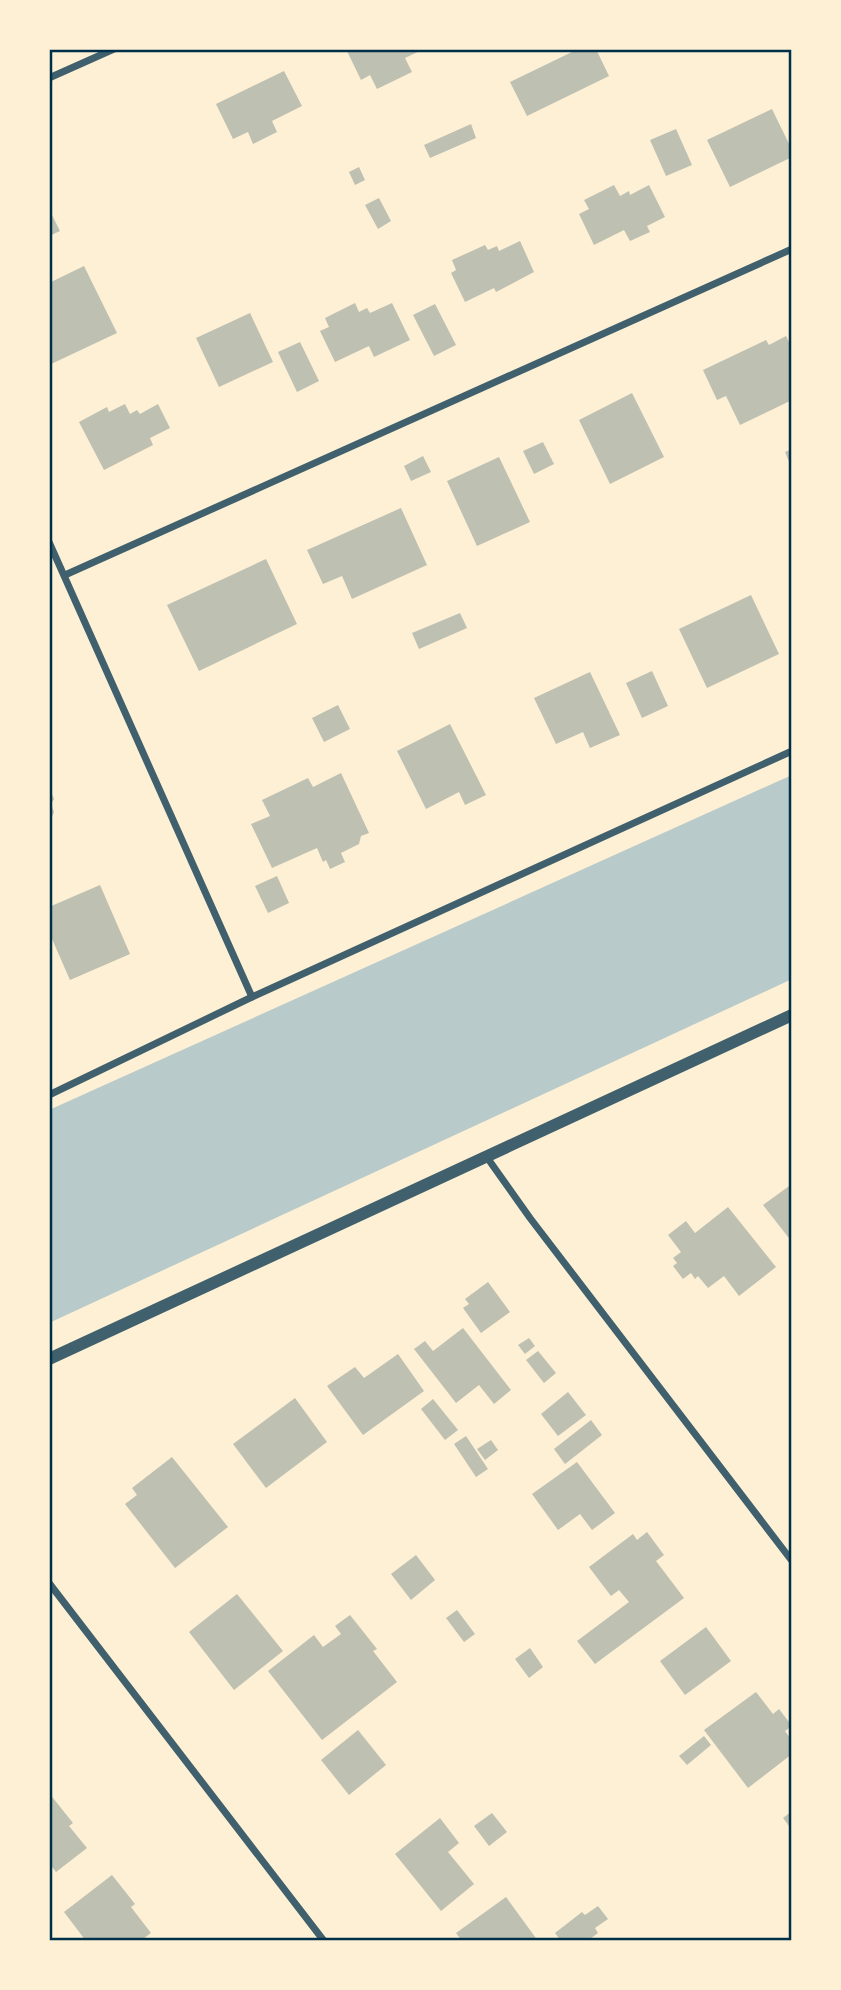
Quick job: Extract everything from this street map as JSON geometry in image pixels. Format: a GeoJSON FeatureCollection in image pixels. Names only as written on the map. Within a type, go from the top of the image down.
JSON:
{"type":"FeatureCollection","features":[{"type":"Feature","properties":{"kind":"street"},"geometry":{"type":"LineString","coordinates":[[49,78],[114,49]]}},
{"type":"Feature","properties":{"kind":"street"},"geometry":{"type":"LineString","coordinates":[[65,575],[792,249]]}},
{"type":"Feature","properties":{"kind":"street"},"geometry":{"type":"LineString","coordinates":[[49,542],[252,997]]}},
{"type":"Feature","properties":{"kind":"street"},"geometry":{"type":"LineString","coordinates":[[49,1095],[252,997],[792,751]]}},
{"type":"Feature","properties":{"kind":"street"},"geometry":{"type":"LineString","coordinates":[[49,1359],[792,1015]]}},
{"type":"Feature","properties":{"kind":"street"},"geometry":{"type":"LineString","coordinates":[[485,1156],[792,1561]]}},
{"type":"Feature","properties":{"kind":"street"},"geometry":{"type":"LineString","coordinates":[[49,1583],[324,1941]]}},
{"type":"Feature","properties":{"kind":"shaded area"},"geometry":{"type":"Polygon","coordinates":[[[792,775],[792,979],[49,1323],[49,1110],[792,775]]]}},
{"type":"Feature","properties":{"kind":"building"},"geometry":{"type":"Polygon","coordinates":[[[346,49],[424,49],[405,58],[412,72],[377,89],[370,75],[361,80],[346,49]]]}},
{"type":"Feature","properties":{"kind":"building"},"geometry":{"type":"Polygon","coordinates":[[[573,49],[596,49],[609,76],[527,116],[510,82],[574,51],[573,49]]]}},
{"type":"Feature","properties":{"kind":"building"},"geometry":{"type":"Polygon","coordinates":[[[284,71],[302,106],[272,121],[277,132],[253,144],[248,132],[233,139],[216,104],[284,71]]]}},
{"type":"Feature","properties":{"kind":"building"},"geometry":{"type":"Polygon","coordinates":[[[772,109],[792,150],[792,157],[730,187],[707,140],[772,109]]]}},
{"type":"Feature","properties":{"kind":"building"},"geometry":{"type":"Polygon","coordinates":[[[471,124],[476,138],[430,158],[424,145],[471,124]]]}},
{"type":"Feature","properties":{"kind":"building"},"geometry":{"type":"Polygon","coordinates":[[[676,129],[692,165],[666,176],[650,140],[676,129]]]}},
{"type":"Feature","properties":{"kind":"building"},"geometry":{"type":"Polygon","coordinates":[[[359,167],[365,180],[355,185],[349,172],[359,167]]]}},
{"type":"Feature","properties":{"kind":"building"},"geometry":{"type":"Polygon","coordinates":[[[614,185],[620,196],[629,191],[630,195],[649,185],[665,217],[647,226],[650,232],[630,241],[624,230],[594,245],[579,214],[589,209],[584,200],[614,185]]]}},
{"type":"Feature","properties":{"kind":"building"},"geometry":{"type":"Polygon","coordinates":[[[379,198],[391,221],[378,229],[365,205],[379,198]]]}},
{"type":"Feature","properties":{"kind":"building"},"geometry":{"type":"Polygon","coordinates":[[[49,209],[60,231],[49,236],[49,209]]]}},
{"type":"Feature","properties":{"kind":"building"},"geometry":{"type":"Polygon","coordinates":[[[520,241],[534,272],[496,292],[494,288],[465,302],[451,273],[456,270],[452,260],[485,245],[488,250],[497,246],[499,251],[520,241]]]}},
{"type":"Feature","properties":{"kind":"building"},"geometry":{"type":"Polygon","coordinates":[[[84,266],[117,333],[49,365],[49,283],[84,266]]]}},
{"type":"Feature","properties":{"kind":"building"},"geometry":{"type":"Polygon","coordinates":[[[355,303],[359,312],[367,308],[370,313],[392,303],[410,340],[374,357],[369,346],[335,362],[320,331],[329,327],[325,318],[355,303]]]}},
{"type":"Feature","properties":{"kind":"building"},"geometry":{"type":"Polygon","coordinates":[[[435,304],[456,345],[434,356],[413,315],[435,304]]]}},
{"type":"Feature","properties":{"kind":"building"},"geometry":{"type":"Polygon","coordinates":[[[250,313],[273,362],[219,387],[196,338],[250,313]]]}},
{"type":"Feature","properties":{"kind":"building"},"geometry":{"type":"Polygon","coordinates":[[[786,336],[792,348],[792,400],[740,425],[726,396],[717,400],[703,370],[766,340],[769,345],[786,336]]]}},
{"type":"Feature","properties":{"kind":"building"},"geometry":{"type":"Polygon","coordinates":[[[300,342],[319,381],[297,392],[278,352],[300,342]]]}},
{"type":"Feature","properties":{"kind":"building"},"geometry":{"type":"Polygon","coordinates":[[[632,393],[664,457],[610,484],[579,420],[632,393]]]}},
{"type":"Feature","properties":{"kind":"building"},"geometry":{"type":"Polygon","coordinates":[[[125,404],[130,414],[137,410],[140,414],[158,404],[170,428],[150,438],[153,445],[104,470],[79,422],[107,407],[109,412],[125,404]]]}},
{"type":"Feature","properties":{"kind":"building"},"geometry":{"type":"Polygon","coordinates":[[[543,442],[554,464],[534,474],[523,451],[543,442]]]}},
{"type":"Feature","properties":{"kind":"building"},"geometry":{"type":"Polygon","coordinates":[[[792,449],[792,469],[785,452],[792,449]]]}},
{"type":"Feature","properties":{"kind":"building"},"geometry":{"type":"Polygon","coordinates":[[[423,456],[431,472],[411,481],[404,466],[423,456]]]}},
{"type":"Feature","properties":{"kind":"building"},"geometry":{"type":"Polygon","coordinates":[[[499,457],[530,522],[477,546],[447,481],[499,457]]]}},
{"type":"Feature","properties":{"kind":"building"},"geometry":{"type":"Polygon","coordinates":[[[401,508],[427,565],[352,599],[342,576],[323,584],[307,550],[401,508]]]}},
{"type":"Feature","properties":{"kind":"building"},"geometry":{"type":"Polygon","coordinates":[[[266,559],[297,624],[199,671],[167,605],[266,559]]]}},
{"type":"Feature","properties":{"kind":"building"},"geometry":{"type":"Polygon","coordinates":[[[751,595],[779,654],[707,688],[679,629],[751,595]]]}},
{"type":"Feature","properties":{"kind":"building"},"geometry":{"type":"Polygon","coordinates":[[[460,613],[467,628],[419,649],[412,633],[460,613]]]}},
{"type":"Feature","properties":{"kind":"building"},"geometry":{"type":"Polygon","coordinates":[[[652,671],[668,706],[642,718],[626,683],[652,671]]]}},
{"type":"Feature","properties":{"kind":"building"},"geometry":{"type":"Polygon","coordinates":[[[590,672],[620,735],[590,748],[583,732],[556,744],[534,698],[590,672]]]}},
{"type":"Feature","properties":{"kind":"building"},"geometry":{"type":"Polygon","coordinates":[[[338,705],[350,729],[324,742],[312,718],[338,705]]]}},
{"type":"Feature","properties":{"kind":"building"},"geometry":{"type":"Polygon","coordinates":[[[450,724],[486,795],[465,805],[459,792],[426,809],[397,751],[450,724]]]}},
{"type":"Feature","properties":{"kind":"building"},"geometry":{"type":"Polygon","coordinates":[[[341,773],[369,833],[361,836],[359,844],[341,853],[345,862],[330,869],[326,860],[323,862],[317,848],[272,868],[251,824],[270,816],[262,800],[308,778],[313,787],[341,773]]]}},
{"type":"Feature","properties":{"kind":"building"},"geometry":{"type":"Polygon","coordinates":[[[49,787],[54,799],[51,804],[54,812],[49,824],[49,787]]]}},
{"type":"Feature","properties":{"kind":"building"},"geometry":{"type":"Polygon","coordinates":[[[277,876],[289,903],[268,913],[255,886],[277,876]]]}},
{"type":"Feature","properties":{"kind":"building"},"geometry":{"type":"Polygon","coordinates":[[[100,885],[130,954],[70,980],[49,932],[49,907],[100,885]]]}},
{"type":"Feature","properties":{"kind":"building"},"geometry":{"type":"Polygon","coordinates":[[[792,1184],[792,1242],[763,1205],[792,1184]]]}},
{"type":"Feature","properties":{"kind":"building"},"geometry":{"type":"Polygon","coordinates":[[[728,1207],[776,1267],[739,1296],[724,1276],[708,1288],[698,1276],[695,1279],[691,1273],[683,1279],[673,1266],[677,1263],[673,1258],[681,1252],[668,1235],[686,1221],[695,1233],[728,1207]]]}},
{"type":"Feature","properties":{"kind":"building"},"geometry":{"type":"Polygon","coordinates":[[[488,1282],[510,1312],[481,1333],[463,1308],[469,1304],[465,1299],[488,1282]]]}},
{"type":"Feature","properties":{"kind":"building"},"geometry":{"type":"Polygon","coordinates":[[[463,1328],[511,1390],[494,1404],[479,1385],[456,1403],[414,1349],[425,1341],[433,1351],[463,1328]]]}},
{"type":"Feature","properties":{"kind":"building"},"geometry":{"type":"Polygon","coordinates":[[[529,1338],[535,1346],[525,1354],[518,1345],[529,1338]]]}},
{"type":"Feature","properties":{"kind":"building"},"geometry":{"type":"Polygon","coordinates":[[[538,1351],[556,1373],[544,1383],[526,1360],[538,1351]]]}},
{"type":"Feature","properties":{"kind":"building"},"geometry":{"type":"Polygon","coordinates":[[[398,1354],[424,1391],[363,1435],[327,1386],[355,1367],[364,1378],[398,1354]]]}},
{"type":"Feature","properties":{"kind":"building"},"geometry":{"type":"Polygon","coordinates":[[[568,1392],[586,1415],[558,1436],[541,1414],[568,1392]]]}},
{"type":"Feature","properties":{"kind":"building"},"geometry":{"type":"Polygon","coordinates":[[[295,1398],[327,1442],[266,1488],[233,1444],[295,1398]]]}},
{"type":"Feature","properties":{"kind":"building"},"geometry":{"type":"Polygon","coordinates":[[[433,1399],[458,1430],[445,1440],[421,1409],[433,1399]]]}},
{"type":"Feature","properties":{"kind":"building"},"geometry":{"type":"Polygon","coordinates":[[[591,1420],[602,1435],[565,1464],[554,1449],[591,1420]]]}},
{"type":"Feature","properties":{"kind":"building"},"geometry":{"type":"Polygon","coordinates":[[[466,1436],[488,1469],[476,1477],[454,1444],[466,1436]]]}},
{"type":"Feature","properties":{"kind":"building"},"geometry":{"type":"Polygon","coordinates":[[[491,1440],[498,1450],[485,1460],[477,1449],[491,1440]]]}},
{"type":"Feature","properties":{"kind":"building"},"geometry":{"type":"Polygon","coordinates":[[[172,1457],[228,1527],[175,1568],[125,1504],[137,1495],[132,1488],[172,1457]]]}},
{"type":"Feature","properties":{"kind":"building"},"geometry":{"type":"Polygon","coordinates":[[[577,1462],[615,1513],[592,1530],[580,1514],[558,1530],[532,1494],[577,1462]]]}},
{"type":"Feature","properties":{"kind":"building"},"geometry":{"type":"Polygon","coordinates":[[[647,1532],[664,1555],[656,1561],[684,1598],[595,1664],[577,1641],[629,1602],[619,1590],[611,1596],[589,1567],[633,1534],[637,1540],[647,1532]]]}},
{"type":"Feature","properties":{"kind":"building"},"geometry":{"type":"Polygon","coordinates":[[[416,1555],[435,1580],[411,1600],[391,1574],[416,1555]]]}},
{"type":"Feature","properties":{"kind":"building"},"geometry":{"type":"Polygon","coordinates":[[[237,1594],[283,1651],[234,1690],[189,1632],[237,1594]]]}},
{"type":"Feature","properties":{"kind":"building"},"geometry":{"type":"Polygon","coordinates":[[[457,1610],[475,1634],[464,1642],[446,1618],[457,1610]]]}},
{"type":"Feature","properties":{"kind":"building"},"geometry":{"type":"Polygon","coordinates":[[[350,1615],[377,1649],[373,1651],[397,1682],[322,1740],[268,1671],[314,1635],[323,1647],[341,1634],[335,1626],[350,1615]]]}},
{"type":"Feature","properties":{"kind":"building"},"geometry":{"type":"Polygon","coordinates":[[[706,1627],[731,1661],[685,1695],[660,1661],[706,1627]]]}},
{"type":"Feature","properties":{"kind":"building"},"geometry":{"type":"Polygon","coordinates":[[[530,1648],[543,1667],[529,1678],[515,1659],[530,1648]]]}},
{"type":"Feature","properties":{"kind":"building"},"geometry":{"type":"Polygon","coordinates":[[[756,1692],[773,1714],[779,1709],[792,1726],[785,1731],[792,1741],[792,1754],[748,1788],[704,1730],[756,1692]]]}},
{"type":"Feature","properties":{"kind":"building"},"geometry":{"type":"Polygon","coordinates":[[[358,1730],[386,1765],[349,1795],[321,1760],[358,1730]]]}},
{"type":"Feature","properties":{"kind":"building"},"geometry":{"type":"Polygon","coordinates":[[[704,1736],[711,1745],[687,1765],[679,1756],[704,1736]]]}},
{"type":"Feature","properties":{"kind":"building"},"geometry":{"type":"Polygon","coordinates":[[[49,1793],[73,1823],[69,1826],[87,1848],[56,1872],[49,1863],[49,1793]]]}},
{"type":"Feature","properties":{"kind":"building"},"geometry":{"type":"Polygon","coordinates":[[[792,1811],[792,1830],[783,1818],[792,1811]]]}},
{"type":"Feature","properties":{"kind":"building"},"geometry":{"type":"Polygon","coordinates":[[[492,1813],[507,1832],[489,1846],[474,1826],[492,1813]]]}},
{"type":"Feature","properties":{"kind":"building"},"geometry":{"type":"Polygon","coordinates":[[[440,1818],[459,1843],[448,1852],[474,1884],[441,1911],[395,1854],[440,1818]]]}},
{"type":"Feature","properties":{"kind":"building"},"geometry":{"type":"Polygon","coordinates":[[[112,1875],[135,1904],[131,1907],[151,1933],[140,1941],[86,1941],[64,1912],[112,1875]]]}},
{"type":"Feature","properties":{"kind":"building"},"geometry":{"type":"Polygon","coordinates":[[[506,1897],[538,1941],[462,1941],[456,1933],[506,1897]]]}},
{"type":"Feature","properties":{"kind":"building"},"geometry":{"type":"Polygon","coordinates":[[[598,1906],[608,1919],[595,1928],[598,1933],[587,1941],[561,1941],[555,1933],[582,1912],[585,1915],[598,1906]]]}}]}
